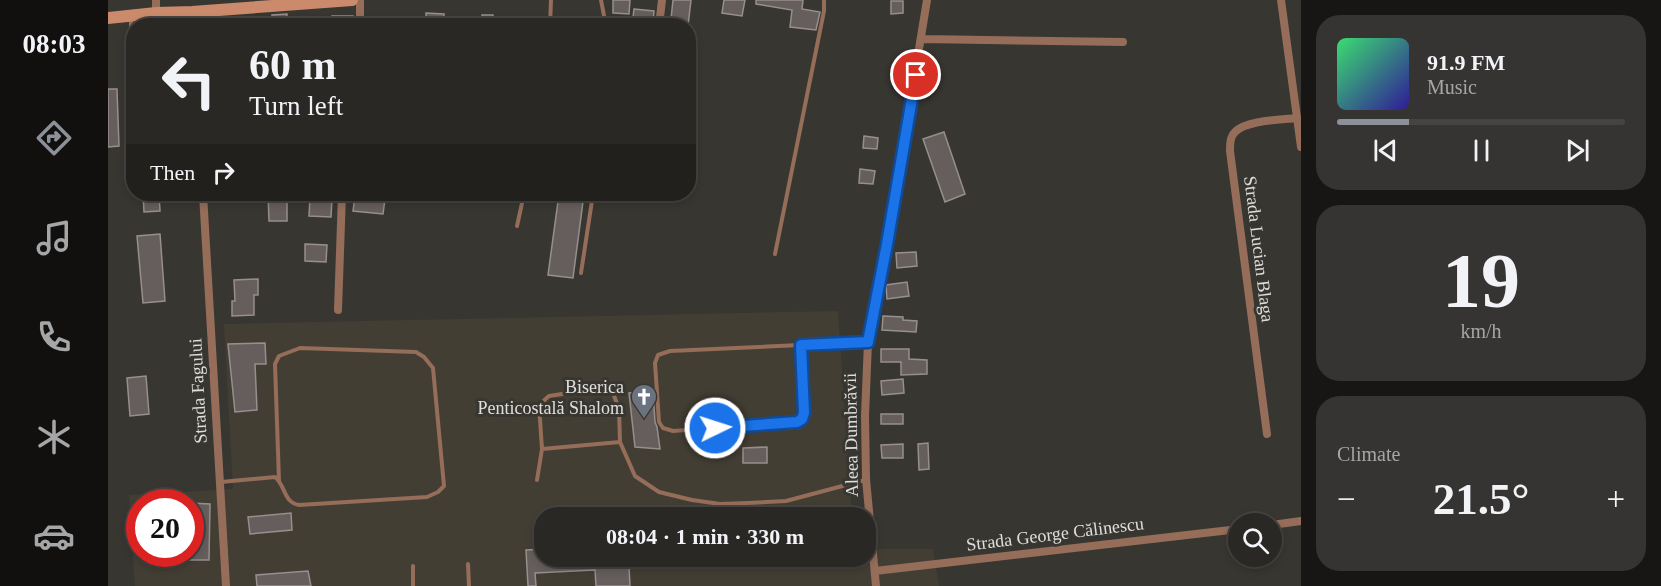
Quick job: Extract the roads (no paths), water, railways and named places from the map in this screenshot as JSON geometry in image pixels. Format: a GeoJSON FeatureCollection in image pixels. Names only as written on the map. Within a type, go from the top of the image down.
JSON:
{"type":"FeatureCollection","features":[{"type":"Feature","properties":{"kind":"main road"},"geometry":{"type":"LineString","coordinates":[[108,18],[131,15],[156,6],[192,12],[262,3],[352,0]]}},
{"type":"Feature","properties":{"kind":"street"},"geometry":{"type":"LineString","coordinates":[[360,0],[360,18]]}},
{"type":"Feature","properties":{"kind":"street"},"geometry":{"type":"LineString","coordinates":[[660,18],[662,0]]}},
{"type":"Feature","properties":{"kind":"street","name":"Aleea Dumbrăvii"},"geometry":{"type":"LineString","coordinates":[[876,586],[866,479],[865,416],[868,342],[887,244],[927,0]]}},
{"type":"Feature","properties":{"kind":"street"},"geometry":{"type":"LineString","coordinates":[[1281,0],[1301,147]]}},
{"type":"Feature","properties":{"kind":"street"},"geometry":{"type":"LineString","coordinates":[[192,12],[192,18]]}},
{"type":"Feature","properties":{"kind":"street"},"geometry":{"type":"LineString","coordinates":[[922,39],[1123,42]]}},
{"type":"Feature","properties":{"kind":"street","name":"Strada Lucian Blaga"},"geometry":{"type":"LineString","coordinates":[[1267,434],[1231,162],[1231,140],[1235,132],[1253,123],[1297,118]]}},
{"type":"Feature","properties":{"kind":"street","name":"Strada Fagului"},"geometry":{"type":"LineString","coordinates":[[203,201],[226,586]]}},
{"type":"Feature","properties":{"kind":"street"},"geometry":{"type":"LineString","coordinates":[[338,310],[342,201]]}},
{"type":"Feature","properties":{"kind":"street"},"geometry":{"type":"LineString","coordinates":[[1282,524],[1301,521]]}},
{"type":"Feature","properties":{"kind":"street","name":"Strada George Călinescu"},"geometry":{"type":"LineString","coordinates":[[875,571],[1228,530]]}},
{"type":"Feature","properties":{"kind":"lane"},"geometry":{"type":"LineString","coordinates":[[550,18],[551,0]]}},
{"type":"Feature","properties":{"kind":"lane"},"geometry":{"type":"LineString","coordinates":[[601,0],[604,18]]}},
{"type":"Feature","properties":{"kind":"lane"},"geometry":{"type":"LineString","coordinates":[[776,254],[824,11],[824,0]]}},
{"type":"Feature","properties":{"kind":"lane"},"geometry":{"type":"LineString","coordinates":[[517,226],[522,201]]}},
{"type":"Feature","properties":{"kind":"lane"},"geometry":{"type":"LineString","coordinates":[[581,273],[592,201]]}},
{"type":"Feature","properties":{"kind":"lane"},"geometry":{"type":"LineString","coordinates":[[801,345],[804,413],[802,419],[797,422],[674,431],[663,428],[659,422],[655,363],[658,354],[670,351],[801,345],[868,342]]}},
{"type":"Feature","properties":{"kind":"lane"},"geometry":{"type":"LineString","coordinates":[[220,482],[275,477],[285,496],[293,504],[299,505],[427,497],[438,492],[444,486],[433,368],[424,357],[416,352],[300,348],[279,356],[275,364],[279,481]]}},
{"type":"Feature","properties":{"kind":"lane"},"geometry":{"type":"LineString","coordinates":[[537,480],[542,449],[540,405],[549,396],[601,388],[613,393],[619,409],[620,442],[635,476],[659,492],[720,504],[786,501],[866,479]]}},
{"type":"Feature","properties":{"kind":"lane"},"geometry":{"type":"LineString","coordinates":[[542,449],[620,442]]}},
{"type":"Feature","properties":{"kind":"lane"},"geometry":{"type":"LineString","coordinates":[[468,564],[469,586]]}},
{"type":"Feature","properties":{"kind":"lane"},"geometry":{"type":"LineString","coordinates":[[413,566],[413,586]]}},
{"type":"Feature","properties":{"kind":"place","name":"Biserica Penticostală Shalom"},"geometry":{"type":"Point","coordinates":[644,420]}}]}
